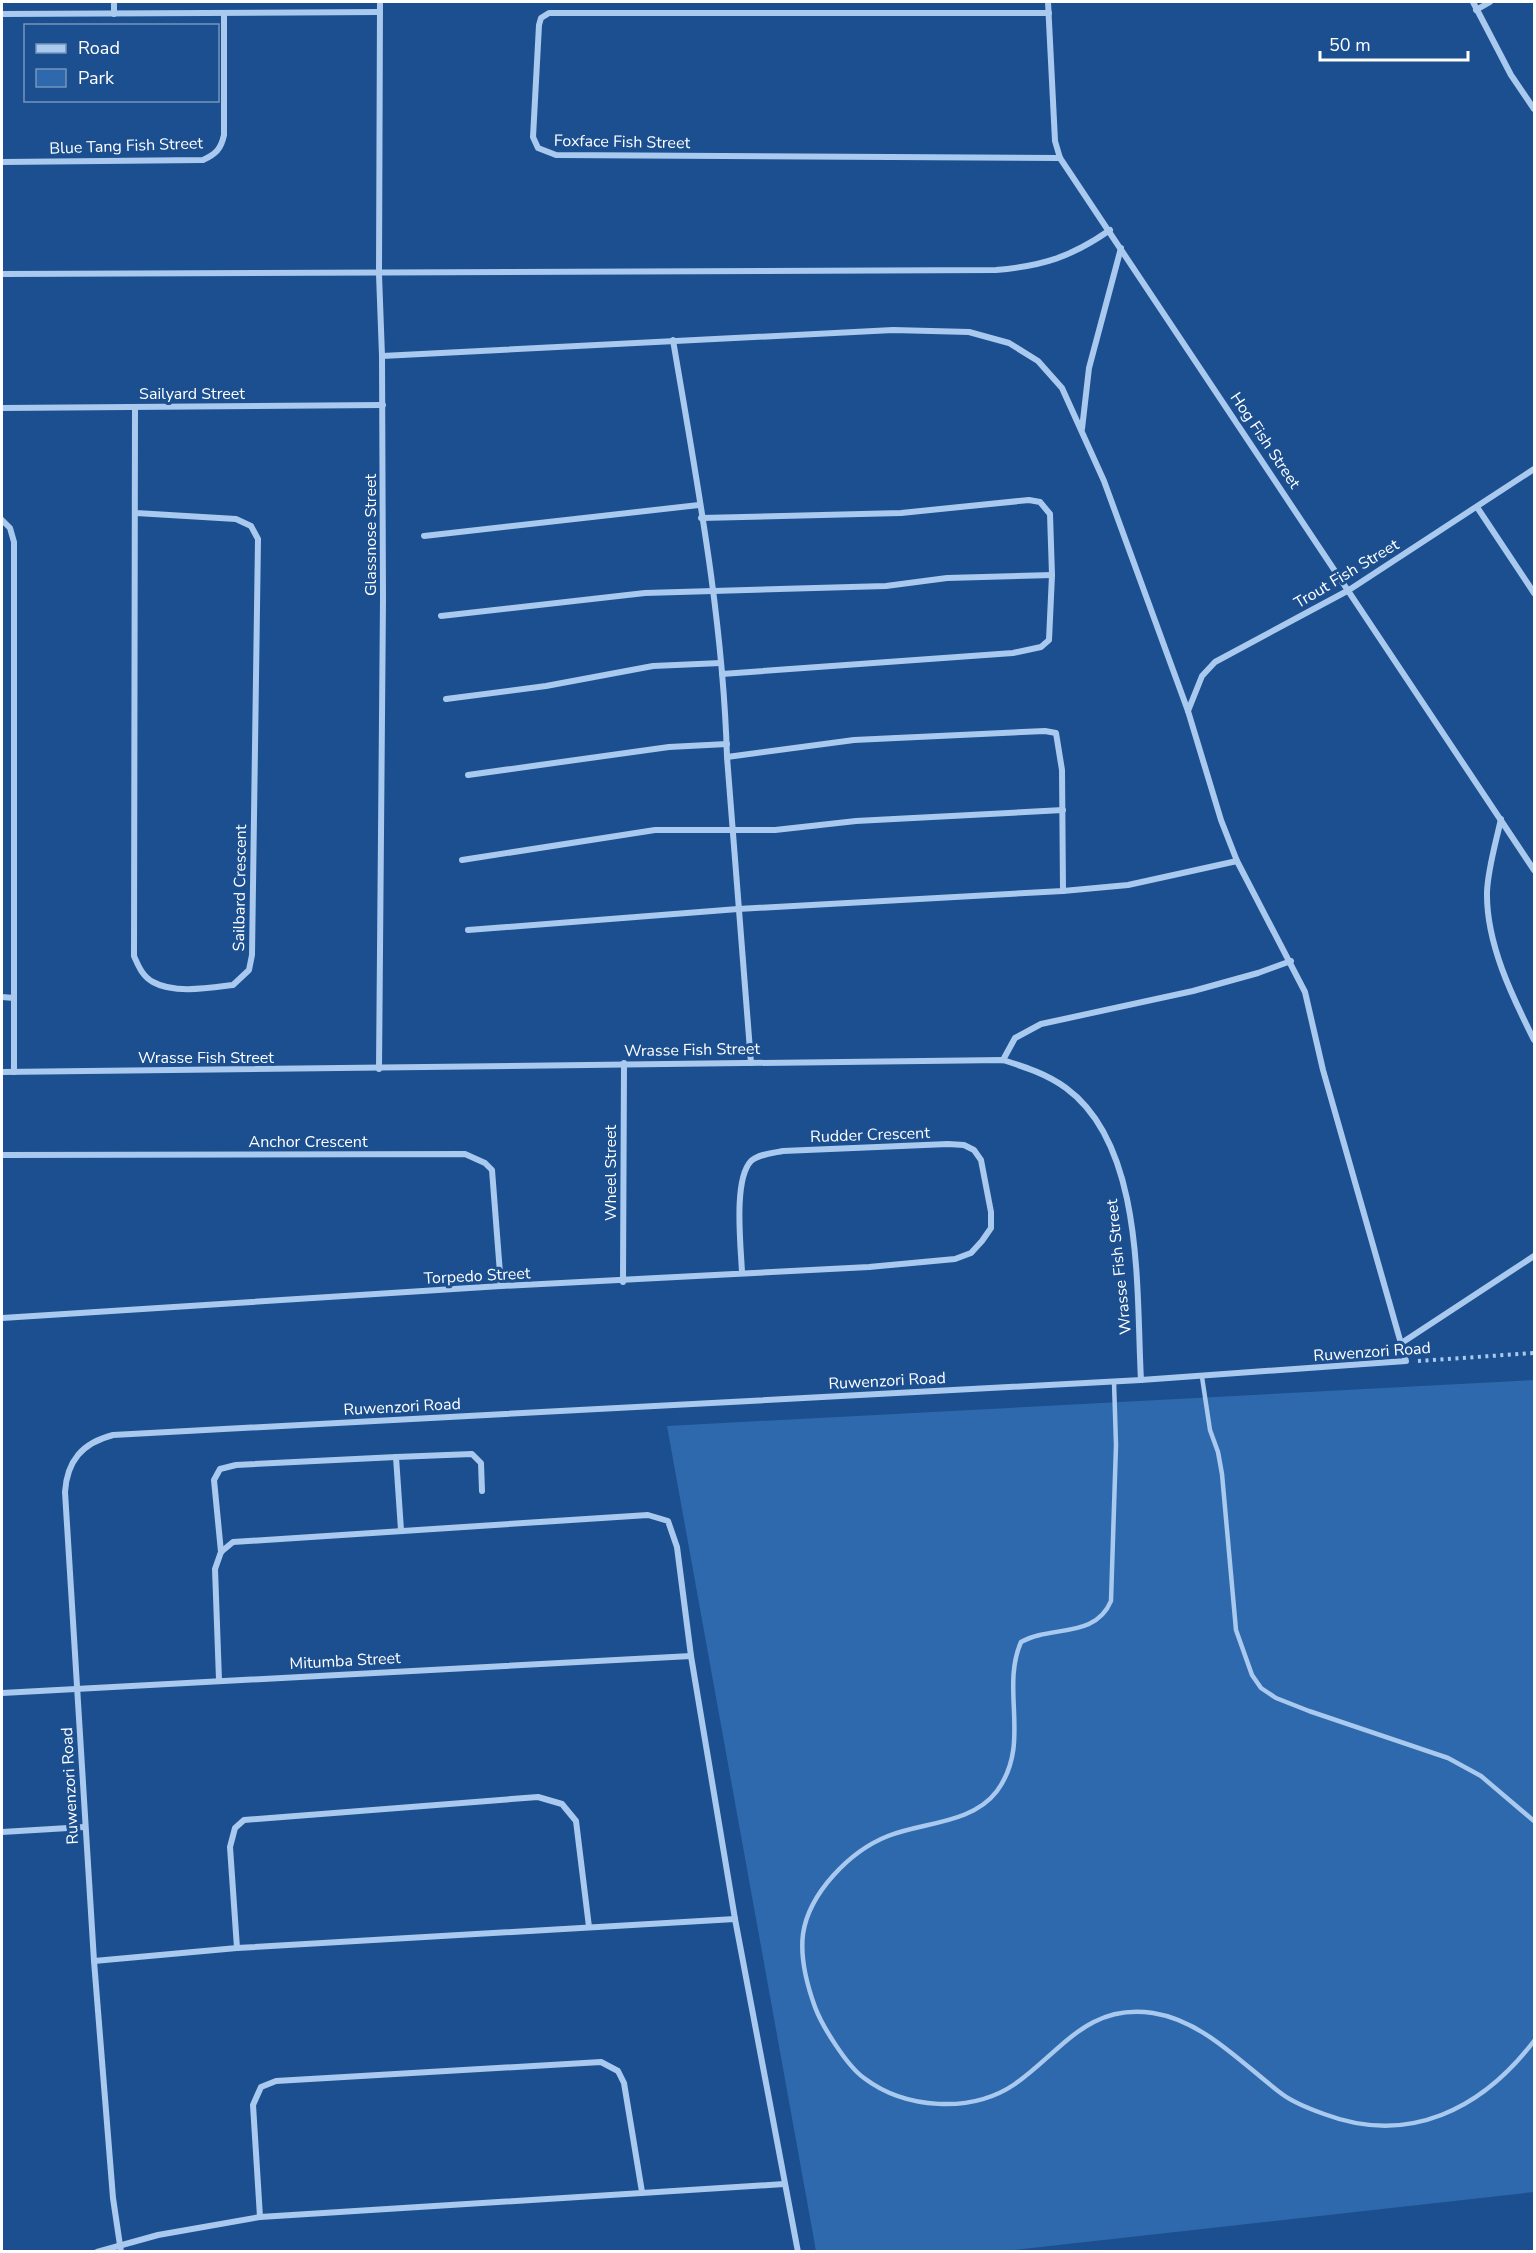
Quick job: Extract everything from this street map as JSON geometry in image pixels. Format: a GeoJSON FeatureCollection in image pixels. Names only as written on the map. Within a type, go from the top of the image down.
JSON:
{"type":"FeatureCollection","features":[{"type":"Feature","properties":{"kind":"street"},"geometry":{"type":"LineString","coordinates":[[114,2],[114,14]]}},
{"type":"Feature","properties":{"kind":"street","name":"Glassnose Street"},"geometry":{"type":"LineString","coordinates":[[379,1069],[383,405],[379,274],[380,2]]}},
{"type":"Feature","properties":{"kind":"street","name":"Hog Fish Street"},"geometry":{"type":"LineString","coordinates":[[1048,2],[1055,141],[1060,158],[1534,870]]}},
{"type":"Feature","properties":{"kind":"street"},"geometry":{"type":"LineString","coordinates":[[1473,2],[1511,75],[1534,109]]}},
{"type":"Feature","properties":{"kind":"street"},"geometry":{"type":"LineString","coordinates":[[1476,9],[1490,2]]}},
{"type":"Feature","properties":{"kind":"street"},"geometry":{"type":"LineString","coordinates":[[2,14],[380,12]]}},
{"type":"Feature","properties":{"kind":"street","name":"Blue Tang Fish Street"},"geometry":{"type":"LineString","coordinates":[[2,162],[203,160],[213,155],[221,148],[224,135],[224,13]]}},
{"type":"Feature","properties":{"kind":"street","name":"Foxface Fish Street"},"geometry":{"type":"LineString","coordinates":[[1049,13],[549,13],[540,18],[539,25],[533,136],[538,148],[547,154],[556,155],[1060,158]]}},
{"type":"Feature","properties":{"kind":"street"},"geometry":{"type":"LineString","coordinates":[[2,274],[996,270],[1056,260],[1082,249],[1110,230]]}},
{"type":"Feature","properties":{"kind":"street"},"geometry":{"type":"LineString","coordinates":[[1082,432],[1089,368],[1121,248]]}},
{"type":"Feature","properties":{"kind":"street"},"geometry":{"type":"LineString","coordinates":[[382,356],[893,330],[969,332],[1009,343],[1038,361],[1062,388],[1104,481],[1188,711],[1221,820],[1237,861],[1270,926],[1291,961],[1305,992],[1323,1070],[1406,1361]]}},
{"type":"Feature","properties":{"kind":"street"},"geometry":{"type":"LineString","coordinates":[[673,340],[713,591],[721,663],[751,1063]]}},
{"type":"Feature","properties":{"kind":"street","name":"Sailyard Street"},"geometry":{"type":"LineString","coordinates":[[2,408],[383,405]]}},
{"type":"Feature","properties":{"kind":"street","name":"Sailbard Crescent"},"geometry":{"type":"LineString","coordinates":[[135,407],[134,956],[141,972],[153,982],[176,987],[233,985],[249,970],[252,955],[258,539],[251,526],[236,519],[136,513]]}},
{"type":"Feature","properties":{"kind":"street","name":"Trout Fish Street"},"geometry":{"type":"LineString","coordinates":[[1188,711],[1202,676],[1215,662],[1349,590],[1534,469]]}},
{"type":"Feature","properties":{"kind":"street"},"geometry":{"type":"LineString","coordinates":[[701,519],[900,513],[1029,500],[1040,502],[1050,514],[1052,575],[1048,640],[1041,647],[1028,651],[722,674]]}},
{"type":"Feature","properties":{"kind":"street"},"geometry":{"type":"LineString","coordinates":[[424,536],[699,505]]}},
{"type":"Feature","properties":{"kind":"street"},"geometry":{"type":"LineString","coordinates":[[1477,507],[1534,593]]}},
{"type":"Feature","properties":{"kind":"street"},"geometry":{"type":"LineString","coordinates":[[2,520],[10,528],[14,542],[14,1072]]}},
{"type":"Feature","properties":{"kind":"street"},"geometry":{"type":"LineString","coordinates":[[441,616],[645,593],[804,586],[886,586],[979,576],[1052,575]]}},
{"type":"Feature","properties":{"kind":"street"},"geometry":{"type":"LineString","coordinates":[[446,699],[546,686],[653,666],[721,663]]}},
{"type":"Feature","properties":{"kind":"street"},"geometry":{"type":"LineString","coordinates":[[727,757],[810,744],[854,740],[1052,732],[1059,736],[1060,744],[1063,891]]}},
{"type":"Feature","properties":{"kind":"street"},"geometry":{"type":"LineString","coordinates":[[468,775],[669,747],[727,744]]}},
{"type":"Feature","properties":{"kind":"street"},"geometry":{"type":"LineString","coordinates":[[462,860],[655,830],[775,830],[856,821],[1063,810]]}},
{"type":"Feature","properties":{"kind":"street"},"geometry":{"type":"LineString","coordinates":[[1501,818],[1487,892],[1494,940],[1503,970],[1534,1040]]}},
{"type":"Feature","properties":{"kind":"street"},"geometry":{"type":"LineString","coordinates":[[468,930],[738,909],[1063,891],[1128,885],[1237,861]]}},
{"type":"Feature","properties":{"kind":"street"},"geometry":{"type":"LineString","coordinates":[[1003,1060],[1015,1038],[1041,1024],[1193,991],[1258,973],[1291,961]]}},
{"type":"Feature","properties":{"kind":"street"},"geometry":{"type":"LineString","coordinates":[[2,997],[14,998]]}},
{"type":"Feature","properties":{"kind":"street","name":"Wrasse Fish Street"},"geometry":{"type":"LineString","coordinates":[[2,1072],[1003,1060],[1039,1072],[1067,1089],[1093,1116],[1110,1144],[1122,1175],[1131,1234],[1141,1380]]}},
{"type":"Feature","properties":{"kind":"street","name":"Wheel Street"},"geometry":{"type":"LineString","coordinates":[[623,1282],[624,1064]]}},
{"type":"Feature","properties":{"kind":"street","name":"Rudder Crescent"},"geometry":{"type":"LineString","coordinates":[[742,1273],[741,1189],[744,1175],[751,1161],[783,1151],[948,1144],[964,1145],[974,1150],[981,1160],[986,1179],[992,1212],[991,1228],[971,1253],[954,1259]]}},
{"type":"Feature","properties":{"kind":"street","name":"Anchor Crescent"},"geometry":{"type":"LineString","coordinates":[[2,1155],[465,1154],[485,1163],[492,1170],[501,1286]]}},
{"type":"Feature","properties":{"kind":"street"},"geometry":{"type":"LineString","coordinates":[[1400,1344],[1534,1256]]}},
{"type":"Feature","properties":{"kind":"street","name":"Torpedo Street"},"geometry":{"type":"LineString","coordinates":[[2,1318],[501,1286],[623,1282],[869,1267],[954,1259]]}},
{"type":"Feature","properties":{"kind":"street","name":"Ruwenzori Road"},"geometry":{"type":"LineString","coordinates":[[120,2248],[94,1961],[66,1480],[68,1470],[78,1453],[102,1438],[1202,1377],[1406,1361]]}},
{"type":"Feature","properties":{"kind":"street"},"geometry":{"type":"LineString","coordinates":[[219,1680],[215,1569],[221,1552],[214,1480],[220,1469],[236,1465],[472,1454],[481,1463],[482,1491]]}},
{"type":"Feature","properties":{"kind":"street"},"geometry":{"type":"LineString","coordinates":[[396,1457],[401,1530]]}},
{"type":"Feature","properties":{"kind":"street"},"geometry":{"type":"LineString","coordinates":[[221,1552],[232,1542],[245,1539],[648,1515],[668,1521],[677,1547],[691,1656],[735,1919],[798,2252]]}},
{"type":"Feature","properties":{"kind":"street","name":"Mitumba Street"},"geometry":{"type":"LineString","coordinates":[[2,1693],[691,1656]]}},
{"type":"Feature","properties":{"kind":"street"},"geometry":{"type":"LineString","coordinates":[[237,1948],[230,1847],[235,1828],[244,1820],[538,1797],[562,1804],[576,1821],[589,1927]]}},
{"type":"Feature","properties":{"kind":"street"},"geometry":{"type":"LineString","coordinates":[[2,1832],[85,1827]]}},
{"type":"Feature","properties":{"kind":"street"},"geometry":{"type":"LineString","coordinates":[[94,1961],[237,1948],[735,1919]]}},
{"type":"Feature","properties":{"kind":"street"},"geometry":{"type":"LineString","coordinates":[[260,2217],[253,2105],[261,2087],[276,2081],[601,2062],[618,2071],[624,2083],[642,2192]]}},
{"type":"Feature","properties":{"kind":"street"},"geometry":{"type":"LineString","coordinates":[[97,2252],[200,2226],[260,2217],[784,2184]]}},
{"type":"Feature","properties":{"kind":"lane"},"geometry":{"type":"LineString","coordinates":[[1202,1377],[1210,1430],[1218,1452],[1222,1474],[1236,1630],[1252,1675],[1261,1688],[1276,1698],[1309,1711],[1448,1758],[1481,1776],[1534,1821]]}},
{"type":"Feature","properties":{"kind":"lane"},"geometry":{"type":"LineString","coordinates":[[1114,1382],[1116,1445],[1111,1601],[1106,1614],[1084,1627],[1033,1635],[1021,1642],[1014,1665],[1015,1751],[1006,1777],[995,1794],[970,1813],[888,1836],[866,1847],[841,1868],[812,1909],[803,1934],[805,1973],[816,2009],[839,2049],[861,2077],[890,2095],[932,2105],[966,2102],[994,2095],[1015,2084],[1076,2031],[1124,2013],[1153,2013],[1186,2023],[1216,2042],[1285,2097],[1345,2122],[1375,2127],[1404,2125],[1456,2109],[1496,2084],[1513,2069],[1534,2041]]}},
{"type":"Feature","properties":{"kind":"path","name":"Ruwenzori Road"},"geometry":{"type":"LineString","coordinates":[[1406,1361],[1534,1353]]}},
{"type":"Feature","properties":{"kind":"green space"},"geometry":{"type":"Polygon","coordinates":[[[1534,1380],[1534,2192],[1004,2251],[816,2251],[667,1426],[1534,1380]]]}}]}
